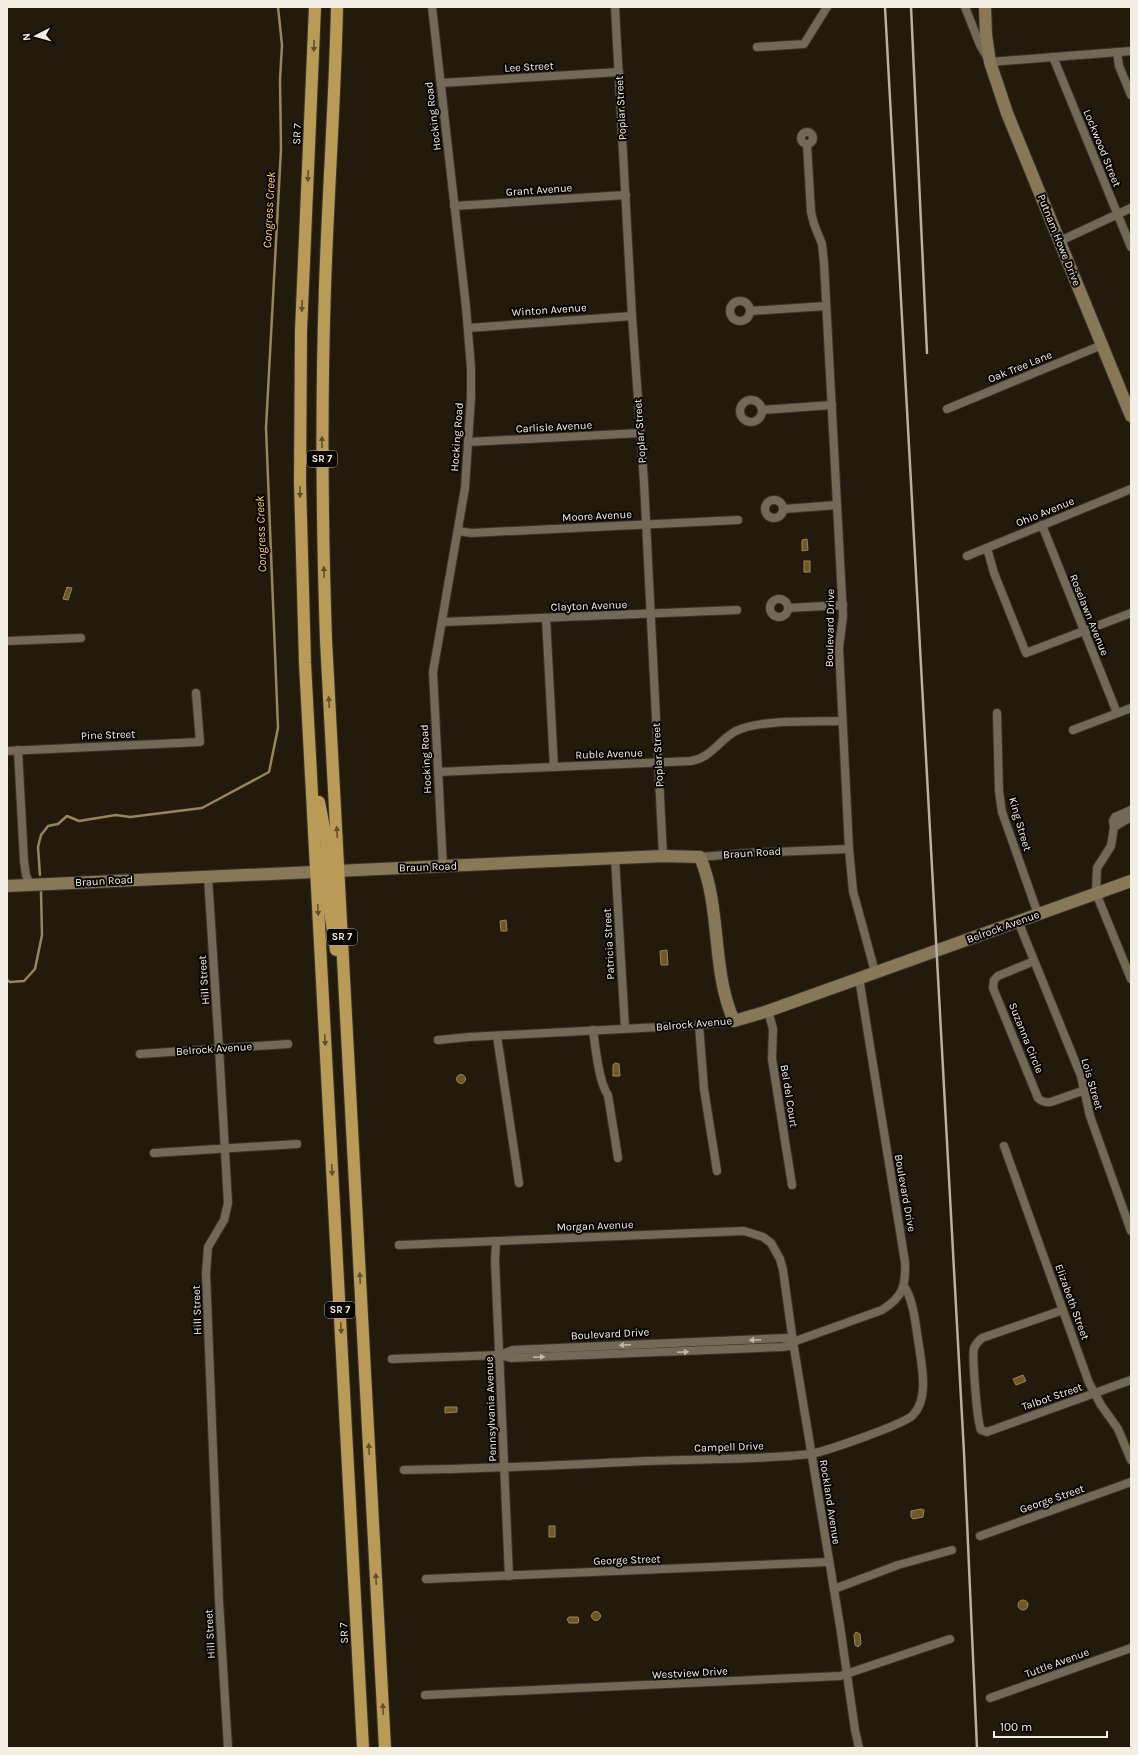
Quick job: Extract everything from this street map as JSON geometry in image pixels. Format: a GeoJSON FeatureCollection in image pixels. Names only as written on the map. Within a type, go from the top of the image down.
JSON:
{"type":"FeatureCollection","features":[{"type":"Feature","properties":{"kind":"highway","name":"SR 7"},"geometry":{"type":"LineString","coordinates":[[315,7],[304,259],[300,398],[301,546],[309,739],[346,1004],[385,1748]]}},
{"type":"Feature","properties":{"kind":"highway","name":"SR 7"},"geometry":{"type":"LineString","coordinates":[[337,7],[325,286],[322,462],[326,640],[327,871],[363,1748]]}},
{"type":"Feature","properties":{"kind":"street","name":"Hocking Road"},"geometry":{"type":"LineString","coordinates":[[432,7],[468,328],[471,368],[465,488],[433,672],[443,867]]}},
{"type":"Feature","properties":{"kind":"street","name":"Poplar Street"},"geometry":{"type":"LineString","coordinates":[[615,7],[632,316],[646,525],[663,856]]}},
{"type":"Feature","properties":{"kind":"street"},"geometry":{"type":"LineString","coordinates":[[757,48],[804,44],[827,7]]}},
{"type":"Feature","properties":{"kind":"street"},"geometry":{"type":"LineString","coordinates":[[964,7],[980,45],[990,62],[1131,51]]}},
{"type":"Feature","properties":{"kind":"street","name":"Putnam Howe Drive"},"geometry":{"type":"LineString","coordinates":[[985,7],[986,36],[990,62],[1007,113],[1102,346],[1128,402],[1131,416]]}},
{"type":"Feature","properties":{"kind":"street"},"geometry":{"type":"LineString","coordinates":[[1117,52],[1119,66],[1131,95]]}},
{"type":"Feature","properties":{"kind":"street","name":"Lockwood Street"},"geometry":{"type":"LineString","coordinates":[[1053,57],[1131,246]]}},
{"type":"Feature","properties":{"kind":"street","name":"Lee Street"},"geometry":{"type":"LineString","coordinates":[[440,83],[619,72]]}},
{"type":"Feature","properties":{"kind":"street","name":"Boulevard Drive"},"geometry":{"type":"LineString","coordinates":[[807,144],[811,212],[822,244],[832,405],[843,605],[839,646],[849,849],[853,891],[875,972]]}},
{"type":"Feature","properties":{"kind":"street","name":"Grant Avenue"},"geometry":{"type":"LineString","coordinates":[[454,206],[626,195]]}},
{"type":"Feature","properties":{"kind":"street"},"geometry":{"type":"LineString","coordinates":[[1060,241],[1131,208]]}},
{"type":"Feature","properties":{"kind":"street"},"geometry":{"type":"LineString","coordinates":[[750,311],[826,306]]}},
{"type":"Feature","properties":{"kind":"street","name":"Winton Avenue"},"geometry":{"type":"LineString","coordinates":[[468,328],[632,316]]}},
{"type":"Feature","properties":{"kind":"street","name":"Oak Tree Lane"},"geometry":{"type":"LineString","coordinates":[[947,409],[1102,346]]}},
{"type":"Feature","properties":{"kind":"street"},"geometry":{"type":"LineString","coordinates":[[762,410],[832,405]]}},
{"type":"Feature","properties":{"kind":"street","name":"Carlisle Avenue"},"geometry":{"type":"LineString","coordinates":[[468,442],[640,433]]}},
{"type":"Feature","properties":{"kind":"street","name":"Ohio Avenue"},"geometry":{"type":"LineString","coordinates":[[967,556],[1131,489]]}},
{"type":"Feature","properties":{"kind":"street"},"geometry":{"type":"LineString","coordinates":[[784,509],[837,504]]}},
{"type":"Feature","properties":{"kind":"street","name":"Moore Avenue"},"geometry":{"type":"LineString","coordinates":[[458,531],[471,533],[738,520]]}},
{"type":"Feature","properties":{"kind":"street","name":"Roselawn Avenue"},"geometry":{"type":"LineString","coordinates":[[1042,525],[1117,713]]}},
{"type":"Feature","properties":{"kind":"street"},"geometry":{"type":"LineString","coordinates":[[987,548],[994,573],[1015,627],[1025,651],[1028,653],[1131,613]]}},
{"type":"Feature","properties":{"kind":"street"},"geometry":{"type":"LineString","coordinates":[[788,608],[843,605]]}},
{"type":"Feature","properties":{"kind":"street","name":"Clayton Avenue"},"geometry":{"type":"LineString","coordinates":[[442,622],[737,610]]}},
{"type":"Feature","properties":{"kind":"street"},"geometry":{"type":"LineString","coordinates":[[546,618],[554,767]]}},
{"type":"Feature","properties":{"kind":"street"},"geometry":{"type":"LineString","coordinates":[[7,641],[81,638]]}},
{"type":"Feature","properties":{"kind":"street","name":"Pine Street"},"geometry":{"type":"LineString","coordinates":[[7,751],[200,742],[196,694]]}},
{"type":"Feature","properties":{"kind":"street"},"geometry":{"type":"LineString","coordinates":[[1072,730],[1131,708]]}},
{"type":"Feature","properties":{"kind":"street","name":"King Street"},"geometry":{"type":"LineString","coordinates":[[997,713],[999,792],[1002,812],[1038,914]]}},
{"type":"Feature","properties":{"kind":"street","name":"Ruble Avenue"},"geometry":{"type":"LineString","coordinates":[[438,772],[658,764],[695,761],[710,753],[728,736],[746,727],[774,724],[842,721]]}},
{"type":"Feature","properties":{"kind":"street"},"geometry":{"type":"LineString","coordinates":[[18,750],[24,861],[26,875],[30,885]]}},
{"type":"Feature","properties":{"kind":"street"},"geometry":{"type":"LineString","coordinates":[[1131,810],[1115,817],[1113,821],[1114,827],[1110,846],[1097,868],[1096,893],[1131,979]]}},
{"type":"Feature","properties":{"kind":"street"},"geometry":{"type":"LineString","coordinates":[[1114,827],[1131,817]]}},
{"type":"Feature","properties":{"kind":"street","name":"Braun Road"},"geometry":{"type":"LineString","coordinates":[[7,886],[615,858],[663,856],[700,857],[748,853],[849,849]]}},
{"type":"Feature","properties":{"kind":"street"},"geometry":{"type":"LineString","coordinates":[[700,857],[710,887],[726,1002],[734,1021]]}},
{"type":"Feature","properties":{"kind":"street","name":"Patricia Street"},"geometry":{"type":"LineString","coordinates":[[615,858],[625,1028]]}},
{"type":"Feature","properties":{"kind":"street","name":"Hill Street"},"geometry":{"type":"LineString","coordinates":[[208,877],[220,1048],[228,1203],[226,1215],[208,1247],[206,1273],[219,1601],[228,1748]]}},
{"type":"Feature","properties":{"kind":"street","name":"Belrock Avenue"},"geometry":{"type":"LineString","coordinates":[[438,1040],[625,1028],[700,1025],[734,1021],[768,1011],[1131,881]]}},
{"type":"Feature","properties":{"kind":"street","name":"Lois Street"},"geometry":{"type":"LineString","coordinates":[[1018,922],[1081,1076],[1090,1116],[1131,1231]]}},
{"type":"Feature","properties":{"kind":"street","name":"Suzanna Circle"},"geometry":{"type":"LineString","coordinates":[[1034,961],[998,976],[994,980],[994,988],[1038,1098],[1047,1103],[1085,1090]]}},
{"type":"Feature","properties":{"kind":"street","name":"Boulevard Drive"},"geometry":{"type":"LineString","coordinates":[[859,978],[904,1257],[906,1276],[904,1286]]}},
{"type":"Feature","properties":{"kind":"street","name":"Bel del Court"},"geometry":{"type":"LineString","coordinates":[[768,1011],[773,1029],[772,1059],[792,1185]]}},
{"type":"Feature","properties":{"kind":"street"},"geometry":{"type":"LineString","coordinates":[[700,1025],[704,1090],[717,1171]]}},
{"type":"Feature","properties":{"kind":"street"},"geometry":{"type":"LineString","coordinates":[[593,1030],[604,1091],[608,1096],[618,1158]]}},
{"type":"Feature","properties":{"kind":"street"},"geometry":{"type":"LineString","coordinates":[[498,1036],[519,1183]]}},
{"type":"Feature","properties":{"kind":"street","name":"Belrock Avenue"},"geometry":{"type":"LineString","coordinates":[[140,1054],[288,1044]]}},
{"type":"Feature","properties":{"kind":"street"},"geometry":{"type":"LineString","coordinates":[[154,1153],[297,1144]]}},
{"type":"Feature","properties":{"kind":"street","name":"Elizabeth Street"},"geometry":{"type":"LineString","coordinates":[[1004,1146],[1089,1383],[1118,1429],[1131,1460]]}},
{"type":"Feature","properties":{"kind":"street","name":"Morgan Avenue"},"geometry":{"type":"LineString","coordinates":[[399,1245],[744,1231],[763,1237],[771,1243],[780,1260]]}},
{"type":"Feature","properties":{"kind":"street","name":"Pennsylvania Avenue"},"geometry":{"type":"LineString","coordinates":[[496,1242],[495,1261],[509,1576]]}},
{"type":"Feature","properties":{"kind":"street","name":"Rockland Avenue"},"geometry":{"type":"LineString","coordinates":[[780,1260],[786,1286],[793,1342],[834,1589],[855,1730],[860,1748]]}},
{"type":"Feature","properties":{"kind":"street"},"geometry":{"type":"LineString","coordinates":[[793,1342],[882,1310],[896,1300],[904,1286]]}},
{"type":"Feature","properties":{"kind":"street","name":"Campell Drive"},"geometry":{"type":"LineString","coordinates":[[404,1470],[811,1454],[894,1426],[908,1420],[918,1410],[922,1396],[920,1351],[909,1293],[904,1286]]}},
{"type":"Feature","properties":{"kind":"street","name":"Talbot Street"},"geometry":{"type":"LineString","coordinates":[[1064,1310],[982,1338],[977,1343],[974,1355],[978,1417],[981,1430],[987,1432],[1131,1380]]}},
{"type":"Feature","properties":{"kind":"street","name":"Boulevard Drive"},"geometry":{"type":"LineString","coordinates":[[392,1359],[500,1355],[512,1350],[644,1344],[787,1338],[793,1342]]}},
{"type":"Feature","properties":{"kind":"street","name":"George Street"},"geometry":{"type":"LineString","coordinates":[[980,1536],[1131,1482]]}},
{"type":"Feature","properties":{"kind":"street"},"geometry":{"type":"LineString","coordinates":[[834,1589],[902,1564],[952,1550]]}},
{"type":"Feature","properties":{"kind":"street","name":"George Street"},"geometry":{"type":"LineString","coordinates":[[426,1579],[829,1562]]}},
{"type":"Feature","properties":{"kind":"street","name":"Westview Drive"},"geometry":{"type":"LineString","coordinates":[[425,1695],[780,1680],[840,1676],[950,1640]]}},
{"type":"Feature","properties":{"kind":"street","name":"Tuttle Avenue"},"geometry":{"type":"LineString","coordinates":[[990,1698],[1131,1648]]}},
{"type":"Feature","properties":{"kind":"shaded area"},"geometry":{"type":"Polygon","coordinates":[[[807,539],[808,550],[802,551],[802,540],[807,539]]]}},
{"type":"Feature","properties":{"kind":"shaded area"},"geometry":{"type":"Polygon","coordinates":[[[804,561],[810,561],[810,572],[804,572],[804,561]]]}},
{"type":"Feature","properties":{"kind":"shaded area"},"geometry":{"type":"Polygon","coordinates":[[[67,587],[72,588],[68,600],[63,599],[67,587]]]}},
{"type":"Feature","properties":{"kind":"shaded area"},"geometry":{"type":"Polygon","coordinates":[[[506,920],[507,931],[501,931],[500,921],[506,920]]]}},
{"type":"Feature","properties":{"kind":"shaded area"},"geometry":{"type":"Polygon","coordinates":[[[667,950],[668,965],[661,965],[660,951],[667,950]]]}},
{"type":"Feature","properties":{"kind":"shaded area"},"geometry":{"type":"Polygon","coordinates":[[[615,1063],[619,1064],[620,1076],[613,1076],[613,1065],[615,1063]]]}},
{"type":"Feature","properties":{"kind":"shaded area"},"geometry":{"type":"Polygon","coordinates":[[[461,1074],[466,1079],[461,1084],[456,1079],[461,1074]]]}},
{"type":"Feature","properties":{"kind":"shaded area"},"geometry":{"type":"Polygon","coordinates":[[[1023,1375],[1026,1381],[1016,1385],[1013,1379],[1023,1375]]]}},
{"type":"Feature","properties":{"kind":"shaded area"},"geometry":{"type":"Polygon","coordinates":[[[445,1407],[457,1407],[457,1412],[445,1413],[445,1407]]]}},
{"type":"Feature","properties":{"kind":"shaded area"},"geometry":{"type":"Polygon","coordinates":[[[921,1509],[924,1510],[923,1517],[913,1519],[911,1517],[911,1511],[921,1509]]]}},
{"type":"Feature","properties":{"kind":"shaded area"},"geometry":{"type":"Polygon","coordinates":[[[549,1526],[555,1526],[555,1537],[549,1537],[549,1526]]]}},
{"type":"Feature","properties":{"kind":"shaded area"},"geometry":{"type":"Polygon","coordinates":[[[1023,1600],[1028,1605],[1023,1610],[1018,1605],[1023,1600]]]}},
{"type":"Feature","properties":{"kind":"shaded area"},"geometry":{"type":"Polygon","coordinates":[[[594,1612],[598,1612],[600,1616],[598,1620],[594,1620],[592,1618],[592,1614],[594,1612]]]}},
{"type":"Feature","properties":{"kind":"shaded area"},"geometry":{"type":"Polygon","coordinates":[[[569,1617],[578,1617],[578,1623],[569,1623],[567,1619],[569,1617]]]}},
{"type":"Feature","properties":{"kind":"shaded area"},"geometry":{"type":"Polygon","coordinates":[[[856,1632],[860,1634],[861,1644],[858,1647],[855,1645],[854,1635],[856,1632]]]}},
{"type":"Feature","properties":{"kind":"waterway","name":"Congress Creek"},"geometry":{"type":"LineString","coordinates":[[40,875],[38,847],[41,835],[48,826],[58,824],[67,816],[79,821],[116,815],[130,817],[202,808],[269,772],[278,728],[266,428],[281,149],[280,80],[282,45],[278,7]]}},
{"type":"Feature","properties":{"kind":"waterway","name":"Congress Creek"},"geometry":{"type":"LineString","coordinates":[[7,980],[10,982],[24,981],[35,969],[42,935],[41,892]]}},
{"type":"Feature","properties":{"kind":"railway"},"geometry":{"type":"LineString","coordinates":[[885,7],[964,1453],[977,1748]]}},
{"type":"Feature","properties":{"kind":"railway"},"geometry":{"type":"LineString","coordinates":[[911,7],[927,353]]}}]}
